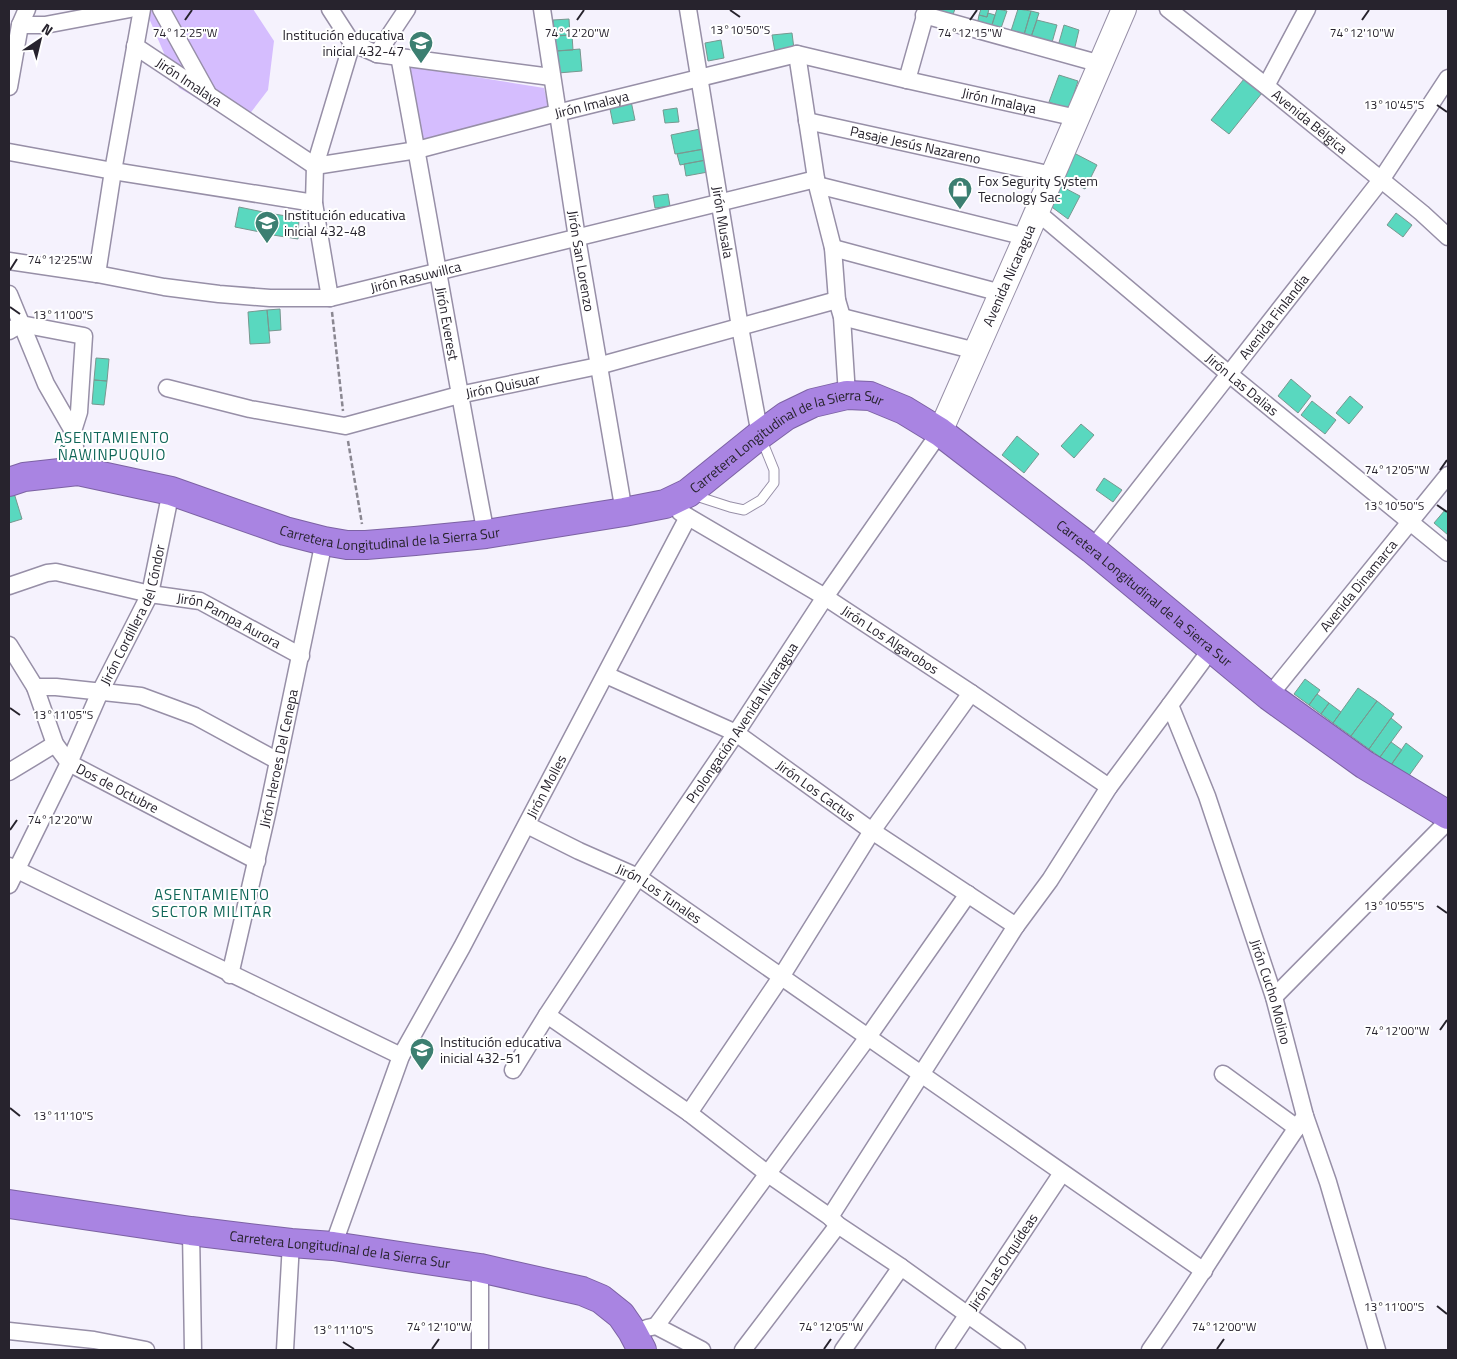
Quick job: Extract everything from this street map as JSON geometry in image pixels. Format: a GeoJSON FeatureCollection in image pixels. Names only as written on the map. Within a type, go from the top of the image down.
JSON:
{"type":"FeatureCollection","features":[{"type":"Feature","properties":{"kind":"highway","name":"Carretera Longitudinal de la Sierra Sur"},"geometry":{"type":"LineString","coordinates":[[9,482],[24,477],[78,471],[171,491],[285,531],[347,545],[486,534],[680,505],[760,435],[786,416],[813,403],[848,395],[870,396],[904,410],[940,432],[1092,549],[1269,696],[1365,764],[1448,815]]}},
{"type":"Feature","properties":{"kind":"highway","name":"Carretera Longitudinal de la Sierra Sur"},"geometry":{"type":"LineString","coordinates":[[9,1204],[191,1231],[291,1244],[333,1246],[480,1268],[588,1293],[601,1299],[644,1336]]}},
{"type":"Feature","properties":{"kind":"street"},"geometry":{"type":"LineString","coordinates":[[9,86],[20,25],[27,9]]}},
{"type":"Feature","properties":{"kind":"street"},"geometry":{"type":"LineString","coordinates":[[20,25],[45,25],[130,9]]}},
{"type":"Feature","properties":{"kind":"street"},"geometry":{"type":"LineString","coordinates":[[97,274],[142,9]]}},
{"type":"Feature","properties":{"kind":"street"},"geometry":{"type":"LineString","coordinates":[[161,9],[208,95]]}},
{"type":"Feature","properties":{"kind":"street"},"geometry":{"type":"LineString","coordinates":[[330,9],[352,43],[377,54],[551,77]]}},
{"type":"Feature","properties":{"kind":"street"},"geometry":{"type":"LineString","coordinates":[[377,54],[407,9]]}},
{"type":"Feature","properties":{"kind":"street","name":"Jirón San Lorenzo"},"geometry":{"type":"LineString","coordinates":[[542,9],[576,238],[624,512]]}},
{"type":"Feature","properties":{"kind":"street","name":"Jirón Musala"},"geometry":{"type":"LineString","coordinates":[[688,9],[740,327],[760,435]]}},
{"type":"Feature","properties":{"kind":"street","name":"Avenida Nicaragua"},"geometry":{"type":"LineString","coordinates":[[940,432],[1124,9]]}},
{"type":"Feature","properties":{"kind":"street","name":"Avenida Bélgica"},"geometry":{"type":"LineString","coordinates":[[1168,9],[1422,213],[1448,237]]}},
{"type":"Feature","properties":{"kind":"street"},"geometry":{"type":"LineString","coordinates":[[1266,86],[1307,9]]}},
{"type":"Feature","properties":{"kind":"street"},"geometry":{"type":"LineString","coordinates":[[907,80],[925,12],[1101,64]]}},
{"type":"Feature","properties":{"kind":"street"},"geometry":{"type":"LineString","coordinates":[[330,298],[314,203],[315,166],[352,43]]}},
{"type":"Feature","properties":{"kind":"street","name":"Jirón Imalaya"},"geometry":{"type":"LineString","coordinates":[[135,46],[315,166],[417,150],[556,113],[798,54],[1077,118]]}},
{"type":"Feature","properties":{"kind":"street"},"geometry":{"type":"LineString","coordinates":[[798,54],[816,182],[833,248],[837,300],[842,317],[848,395]]}},
{"type":"Feature","properties":{"kind":"street","name":"Jirón Everest"},"geometry":{"type":"LineString","coordinates":[[399,56],[459,395],[486,534]]}},
{"type":"Feature","properties":{"kind":"street","name":"Avenida Finlandia"},"geometry":{"type":"LineString","coordinates":[[1092,549],[1381,180],[1448,78]]}},
{"type":"Feature","properties":{"kind":"street","name":"Pasaje Jesús Nazareno"},"geometry":{"type":"LineString","coordinates":[[807,121],[1052,175]]}},
{"type":"Feature","properties":{"kind":"street"},"geometry":{"type":"LineString","coordinates":[[9,152],[113,172],[314,203]]}},
{"type":"Feature","properties":{"kind":"street"},"geometry":{"type":"LineString","coordinates":[[816,182],[1026,237]]}},
{"type":"Feature","properties":{"kind":"street","name":"Jirón Rasuwillca"},"geometry":{"type":"LineString","coordinates":[[9,261],[97,274],[164,287],[219,294],[270,298],[330,298],[720,203],[816,182]]}},
{"type":"Feature","properties":{"kind":"street","name":"Jirón Las Dalias"},"geometry":{"type":"LineString","coordinates":[[1037,212],[1448,553]]}},
{"type":"Feature","properties":{"kind":"street"},"geometry":{"type":"LineString","coordinates":[[833,248],[1001,292]]}},
{"type":"Feature","properties":{"kind":"street"},"geometry":{"type":"LineString","coordinates":[[9,294],[15,328],[73,431],[78,471]]}},
{"type":"Feature","properties":{"kind":"street","name":"Jirón Quisuar"},"geometry":{"type":"LineString","coordinates":[[166,388],[250,409],[345,426],[459,395],[598,366],[837,300]]}},
{"type":"Feature","properties":{"kind":"street"},"geometry":{"type":"LineString","coordinates":[[842,317],[976,351]]}},
{"type":"Feature","properties":{"kind":"street"},"geometry":{"type":"LineString","coordinates":[[15,328],[84,336],[79,412],[73,431]]}},
{"type":"Feature","properties":{"kind":"street","name":"Prolongación Avenida Nicaragua"},"geometry":{"type":"LineString","coordinates":[[513,1070],[638,877],[825,598],[940,432]]}},
{"type":"Feature","properties":{"kind":"street","name":"Avenida Dinamarca"},"geometry":{"type":"LineString","coordinates":[[1269,696],[1448,475]]}},
{"type":"Feature","properties":{"kind":"street","name":"Jirón Cordillera del Cóndor"},"geometry":{"type":"LineString","coordinates":[[9,885],[12,868],[68,763],[100,692],[150,594],[171,491]]}},
{"type":"Feature","properties":{"kind":"street","name":"Jirón Los Algarobos"},"geometry":{"type":"LineString","coordinates":[[680,505],[971,693],[1109,787]]}},
{"type":"Feature","properties":{"kind":"street","name":"Jirón Molles"},"geometry":{"type":"LineString","coordinates":[[333,1246],[401,1056],[426,1014],[606,676],[680,505]]}},
{"type":"Feature","properties":{"kind":"street","name":"Jirón Heroes Del Cenepa"},"geometry":{"type":"LineString","coordinates":[[230,975],[278,761],[324,541]]}},
{"type":"Feature","properties":{"kind":"street","name":"Jirón Pampa Aurora"},"geometry":{"type":"LineString","coordinates":[[9,586],[47,573],[56,572],[150,594],[200,601],[300,656]]}},
{"type":"Feature","properties":{"kind":"street","name":"Dos de Octubre"},"geometry":{"type":"LineString","coordinates":[[9,648],[35,688],[55,744],[68,763],[256,860]]}},
{"type":"Feature","properties":{"kind":"street"},"geometry":{"type":"LineString","coordinates":[[743,1350],[834,1221],[922,1074],[1016,926],[1050,880],[1109,787],[1212,648]]}},
{"type":"Feature","properties":{"kind":"street","name":"Jirón Los Cactus"},"geometry":{"type":"LineString","coordinates":[[606,676],[736,733],[872,831],[1016,926]]}},
{"type":"Feature","properties":{"kind":"street"},"geometry":{"type":"LineString","coordinates":[[35,688],[56,687],[140,696],[186,713],[278,761]]}},
{"type":"Feature","properties":{"kind":"street"},"geometry":{"type":"LineString","coordinates":[[689,1113],[781,978],[872,831],[971,693]]}},
{"type":"Feature","properties":{"kind":"street","name":"Jirón Cucho Molino"},"geometry":{"type":"LineString","coordinates":[[1170,705],[1210,805],[1274,997],[1301,1122],[1328,1182],[1377,1350]]}},
{"type":"Feature","properties":{"kind":"street"},"geometry":{"type":"LineString","coordinates":[[9,772],[55,744]]}},
{"type":"Feature","properties":{"kind":"street"},"geometry":{"type":"LineString","coordinates":[[1274,997],[1448,821]]}},
{"type":"Feature","properties":{"kind":"street","name":"Jirón Los Tunales"},"geometry":{"type":"LineString","coordinates":[[527,825],[638,877],[1204,1271]]}},
{"type":"Feature","properties":{"kind":"street"},"geometry":{"type":"LineString","coordinates":[[12,868],[401,1056]]}},
{"type":"Feature","properties":{"kind":"street"},"geometry":{"type":"LineString","coordinates":[[702,1350],[644,1336],[768,1174],[868,1037],[968,894]]}},
{"type":"Feature","properties":{"kind":"street"},"geometry":{"type":"LineString","coordinates":[[547,1015],[689,1113],[768,1174],[1017,1350]]}},
{"type":"Feature","properties":{"kind":"street"},"geometry":{"type":"LineString","coordinates":[[1150,1350],[1301,1122],[1223,1074]]}},
{"type":"Feature","properties":{"kind":"street","name":"Jirón Las Orquídeas"},"geometry":{"type":"LineString","coordinates":[[944,1350],[1062,1173]]}},
{"type":"Feature","properties":{"kind":"street"},"geometry":{"type":"LineString","coordinates":[[191,1231],[193,1350]]}},
{"type":"Feature","properties":{"kind":"street"},"geometry":{"type":"LineString","coordinates":[[285,1350],[291,1244]]}},
{"type":"Feature","properties":{"kind":"street"},"geometry":{"type":"LineString","coordinates":[[843,1350],[901,1267]]}},
{"type":"Feature","properties":{"kind":"street"},"geometry":{"type":"LineString","coordinates":[[480,1268],[480,1350]]}},
{"type":"Feature","properties":{"kind":"street"},"geometry":{"type":"LineString","coordinates":[[9,1331],[94,1345],[146,1350]]}},
{"type":"Feature","properties":{"kind":"lane"},"geometry":{"type":"LineString","coordinates":[[680,505],[730,507],[744,510],[761,500],[774,483],[774,470],[760,435]]}},
{"type":"Feature","properties":{"kind":"shaded area"},"geometry":{"type":"Polygon","coordinates":[[[145,9],[253,9],[274,41],[268,90],[242,124],[179,88],[145,9]]]}},
{"type":"Feature","properties":{"kind":"shaded area"},"geometry":{"type":"Polygon","coordinates":[[[408,66],[544,88],[548,106],[542,113],[426,141],[420,137],[408,66]]]}},
{"type":"Feature","properties":{"kind":"building"},"geometry":{"type":"Polygon","coordinates":[[[935,9],[955,9],[951,20],[935,16],[935,9]]]}},
{"type":"Feature","properties":{"kind":"building"},"geometry":{"type":"Polygon","coordinates":[[[981,9],[989,9],[987,17],[979,15],[981,9]]]}},
{"type":"Feature","properties":{"kind":"building"},"geometry":{"type":"Polygon","coordinates":[[[997,9],[1007,11],[1000,31],[991,28],[997,9]]]}},
{"type":"Feature","properties":{"kind":"building"},"geometry":{"type":"Polygon","coordinates":[[[1018,9],[1031,11],[1023,38],[1010,34],[1018,9]]]}},
{"type":"Feature","properties":{"kind":"building"},"geometry":{"type":"Polygon","coordinates":[[[1031,11],[1039,13],[1030,40],[1023,38],[1031,11]]]}},
{"type":"Feature","properties":{"kind":"building"},"geometry":{"type":"Polygon","coordinates":[[[988,13],[995,15],[991,28],[977,25],[979,15],[987,17],[988,13]]]}},
{"type":"Feature","properties":{"kind":"building"},"geometry":{"type":"Polygon","coordinates":[[[569,19],[570,35],[555,36],[553,20],[569,19]]]}},
{"type":"Feature","properties":{"kind":"building"},"geometry":{"type":"Polygon","coordinates":[[[1037,20],[1057,25],[1051,46],[1030,40],[1037,20]]]}},
{"type":"Feature","properties":{"kind":"building"},"geometry":{"type":"Polygon","coordinates":[[[1064,25],[1079,30],[1074,51],[1058,46],[1064,25]]]}},
{"type":"Feature","properties":{"kind":"building"},"geometry":{"type":"Polygon","coordinates":[[[792,33],[794,49],[775,52],[772,35],[792,33]]]}},
{"type":"Feature","properties":{"kind":"building"},"geometry":{"type":"Polygon","coordinates":[[[572,35],[573,50],[556,51],[555,36],[572,35]]]}},
{"type":"Feature","properties":{"kind":"building"},"geometry":{"type":"Polygon","coordinates":[[[721,40],[724,58],[708,61],[705,43],[721,40]]]}},
{"type":"Feature","properties":{"kind":"building"},"geometry":{"type":"Polygon","coordinates":[[[580,49],[582,71],[558,73],[556,51],[580,49]]]}},
{"type":"Feature","properties":{"kind":"building"},"geometry":{"type":"Polygon","coordinates":[[[1248,74],[1266,88],[1229,134],[1211,120],[1248,74]]]}},
{"type":"Feature","properties":{"kind":"building"},"geometry":{"type":"Polygon","coordinates":[[[1059,75],[1078,81],[1069,109],[1049,102],[1059,75]]]}},
{"type":"Feature","properties":{"kind":"building"},"geometry":{"type":"Polygon","coordinates":[[[631,101],[635,120],[613,124],[609,104],[631,101]]]}},
{"type":"Feature","properties":{"kind":"building"},"geometry":{"type":"Polygon","coordinates":[[[677,108],[679,122],[665,123],[663,110],[677,108]]]}},
{"type":"Feature","properties":{"kind":"building"},"geometry":{"type":"Polygon","coordinates":[[[700,129],[704,149],[675,154],[671,135],[700,129]]]}},
{"type":"Feature","properties":{"kind":"building"},"geometry":{"type":"Polygon","coordinates":[[[704,149],[706,160],[680,165],[677,154],[704,149]]]}},
{"type":"Feature","properties":{"kind":"building"},"geometry":{"type":"Polygon","coordinates":[[[1074,153],[1097,165],[1085,189],[1062,177],[1074,153]]]}},
{"type":"Feature","properties":{"kind":"building"},"geometry":{"type":"Polygon","coordinates":[[[706,160],[708,172],[686,176],[684,164],[706,160]]]}},
{"type":"Feature","properties":{"kind":"building"},"geometry":{"type":"Polygon","coordinates":[[[1059,185],[1080,196],[1068,219],[1049,205],[1059,185]]]}},
{"type":"Feature","properties":{"kind":"building"},"geometry":{"type":"Polygon","coordinates":[[[668,194],[670,206],[655,208],[653,196],[668,194]]]}},
{"type":"Feature","properties":{"kind":"building"},"geometry":{"type":"Polygon","coordinates":[[[239,207],[268,213],[265,233],[235,227],[239,207]]]}},
{"type":"Feature","properties":{"kind":"building"},"geometry":{"type":"Polygon","coordinates":[[[1396,213],[1412,225],[1403,237],[1387,225],[1396,213]]]}},
{"type":"Feature","properties":{"kind":"building"},"geometry":{"type":"Polygon","coordinates":[[[274,214],[299,218],[298,239],[273,235],[274,214]]]}},
{"type":"Feature","properties":{"kind":"building"},"geometry":{"type":"Polygon","coordinates":[[[280,309],[281,330],[269,331],[267,310],[280,309]]]}},
{"type":"Feature","properties":{"kind":"building"},"geometry":{"type":"Polygon","coordinates":[[[267,310],[270,343],[250,344],[248,312],[267,310]]]}},
{"type":"Feature","properties":{"kind":"building"},"geometry":{"type":"Polygon","coordinates":[[[96,358],[109,359],[107,381],[94,380],[96,358]]]}},
{"type":"Feature","properties":{"kind":"building"},"geometry":{"type":"Polygon","coordinates":[[[1291,379],[1311,396],[1298,413],[1278,396],[1291,379]]]}},
{"type":"Feature","properties":{"kind":"building"},"geometry":{"type":"Polygon","coordinates":[[[94,380],[107,381],[104,405],[92,404],[94,380]]]}},
{"type":"Feature","properties":{"kind":"building"},"geometry":{"type":"Polygon","coordinates":[[[1350,396],[1363,407],[1349,424],[1336,413],[1350,396]]]}},
{"type":"Feature","properties":{"kind":"building"},"geometry":{"type":"Polygon","coordinates":[[[1312,401],[1336,420],[1325,434],[1301,415],[1312,401]]]}},
{"type":"Feature","properties":{"kind":"building"},"geometry":{"type":"Polygon","coordinates":[[[1081,424],[1094,435],[1074,458],[1061,446],[1081,424]]]}},
{"type":"Feature","properties":{"kind":"building"},"geometry":{"type":"Polygon","coordinates":[[[1017,436],[1039,454],[1024,473],[1002,455],[1017,436]]]}},
{"type":"Feature","properties":{"kind":"building"},"geometry":{"type":"Polygon","coordinates":[[[1104,478],[1122,490],[1113,502],[1096,490],[1104,478]]]}},
{"type":"Feature","properties":{"kind":"building"},"geometry":{"type":"Polygon","coordinates":[[[14,493],[22,519],[9,523],[9,494],[14,493]]]}},
{"type":"Feature","properties":{"kind":"building"},"geometry":{"type":"Polygon","coordinates":[[[1445,510],[1448,512],[1448,535],[1434,523],[1445,510]]]}},
{"type":"Feature","properties":{"kind":"building"},"geometry":{"type":"Polygon","coordinates":[[[1305,679],[1320,690],[1309,705],[1294,694],[1305,679]]]}},
{"type":"Feature","properties":{"kind":"building"},"geometry":{"type":"Polygon","coordinates":[[[1358,688],[1377,701],[1351,736],[1333,723],[1358,688]]]}},
{"type":"Feature","properties":{"kind":"building"},"geometry":{"type":"Polygon","coordinates":[[[1317,694],[1329,703],[1321,714],[1309,705],[1317,694]]]}},
{"type":"Feature","properties":{"kind":"building"},"geometry":{"type":"Polygon","coordinates":[[[1377,701],[1394,714],[1369,749],[1351,736],[1377,701]]]}},
{"type":"Feature","properties":{"kind":"building"},"geometry":{"type":"Polygon","coordinates":[[[1329,703],[1341,712],[1333,723],[1321,714],[1329,703]]]}},
{"type":"Feature","properties":{"kind":"building"},"geometry":{"type":"Polygon","coordinates":[[[1391,718],[1402,727],[1380,757],[1369,749],[1391,718]]]}},
{"type":"Feature","properties":{"kind":"building"},"geometry":{"type":"Polygon","coordinates":[[[1391,742],[1402,750],[1391,765],[1380,757],[1391,742]]]}},
{"type":"Feature","properties":{"kind":"building"},"geometry":{"type":"Polygon","coordinates":[[[1406,743],[1423,756],[1408,777],[1391,765],[1406,743]]]}},
{"type":"Feature","properties":{"kind":"place","name":"Institución educativa inicial 432-47"},"geometry":{"type":"Point","coordinates":[421,64]}},
{"type":"Feature","properties":{"kind":"place","name":"Fox Segurity System Tecnology Sac"},"geometry":{"type":"Point","coordinates":[960,210]}},
{"type":"Feature","properties":{"kind":"place","name":"Institución educativa inicial 432-48"},"geometry":{"type":"Point","coordinates":[267,244]}},
{"type":"Feature","properties":{"kind":"place","name":"Institución educativa inicial 432-51"},"geometry":{"type":"Point","coordinates":[422,1071]}},
{"type":"Feature","properties":{"kind":"district","name":"ASENTAMIENTO ÑAWINPUQUIO"},"geometry":{"type":"Point","coordinates":[112,446]}},
{"type":"Feature","properties":{"kind":"district","name":"ASENTAMIENTO SECTOR MILITAR"},"geometry":{"type":"Point","coordinates":[212,904]}}]}
